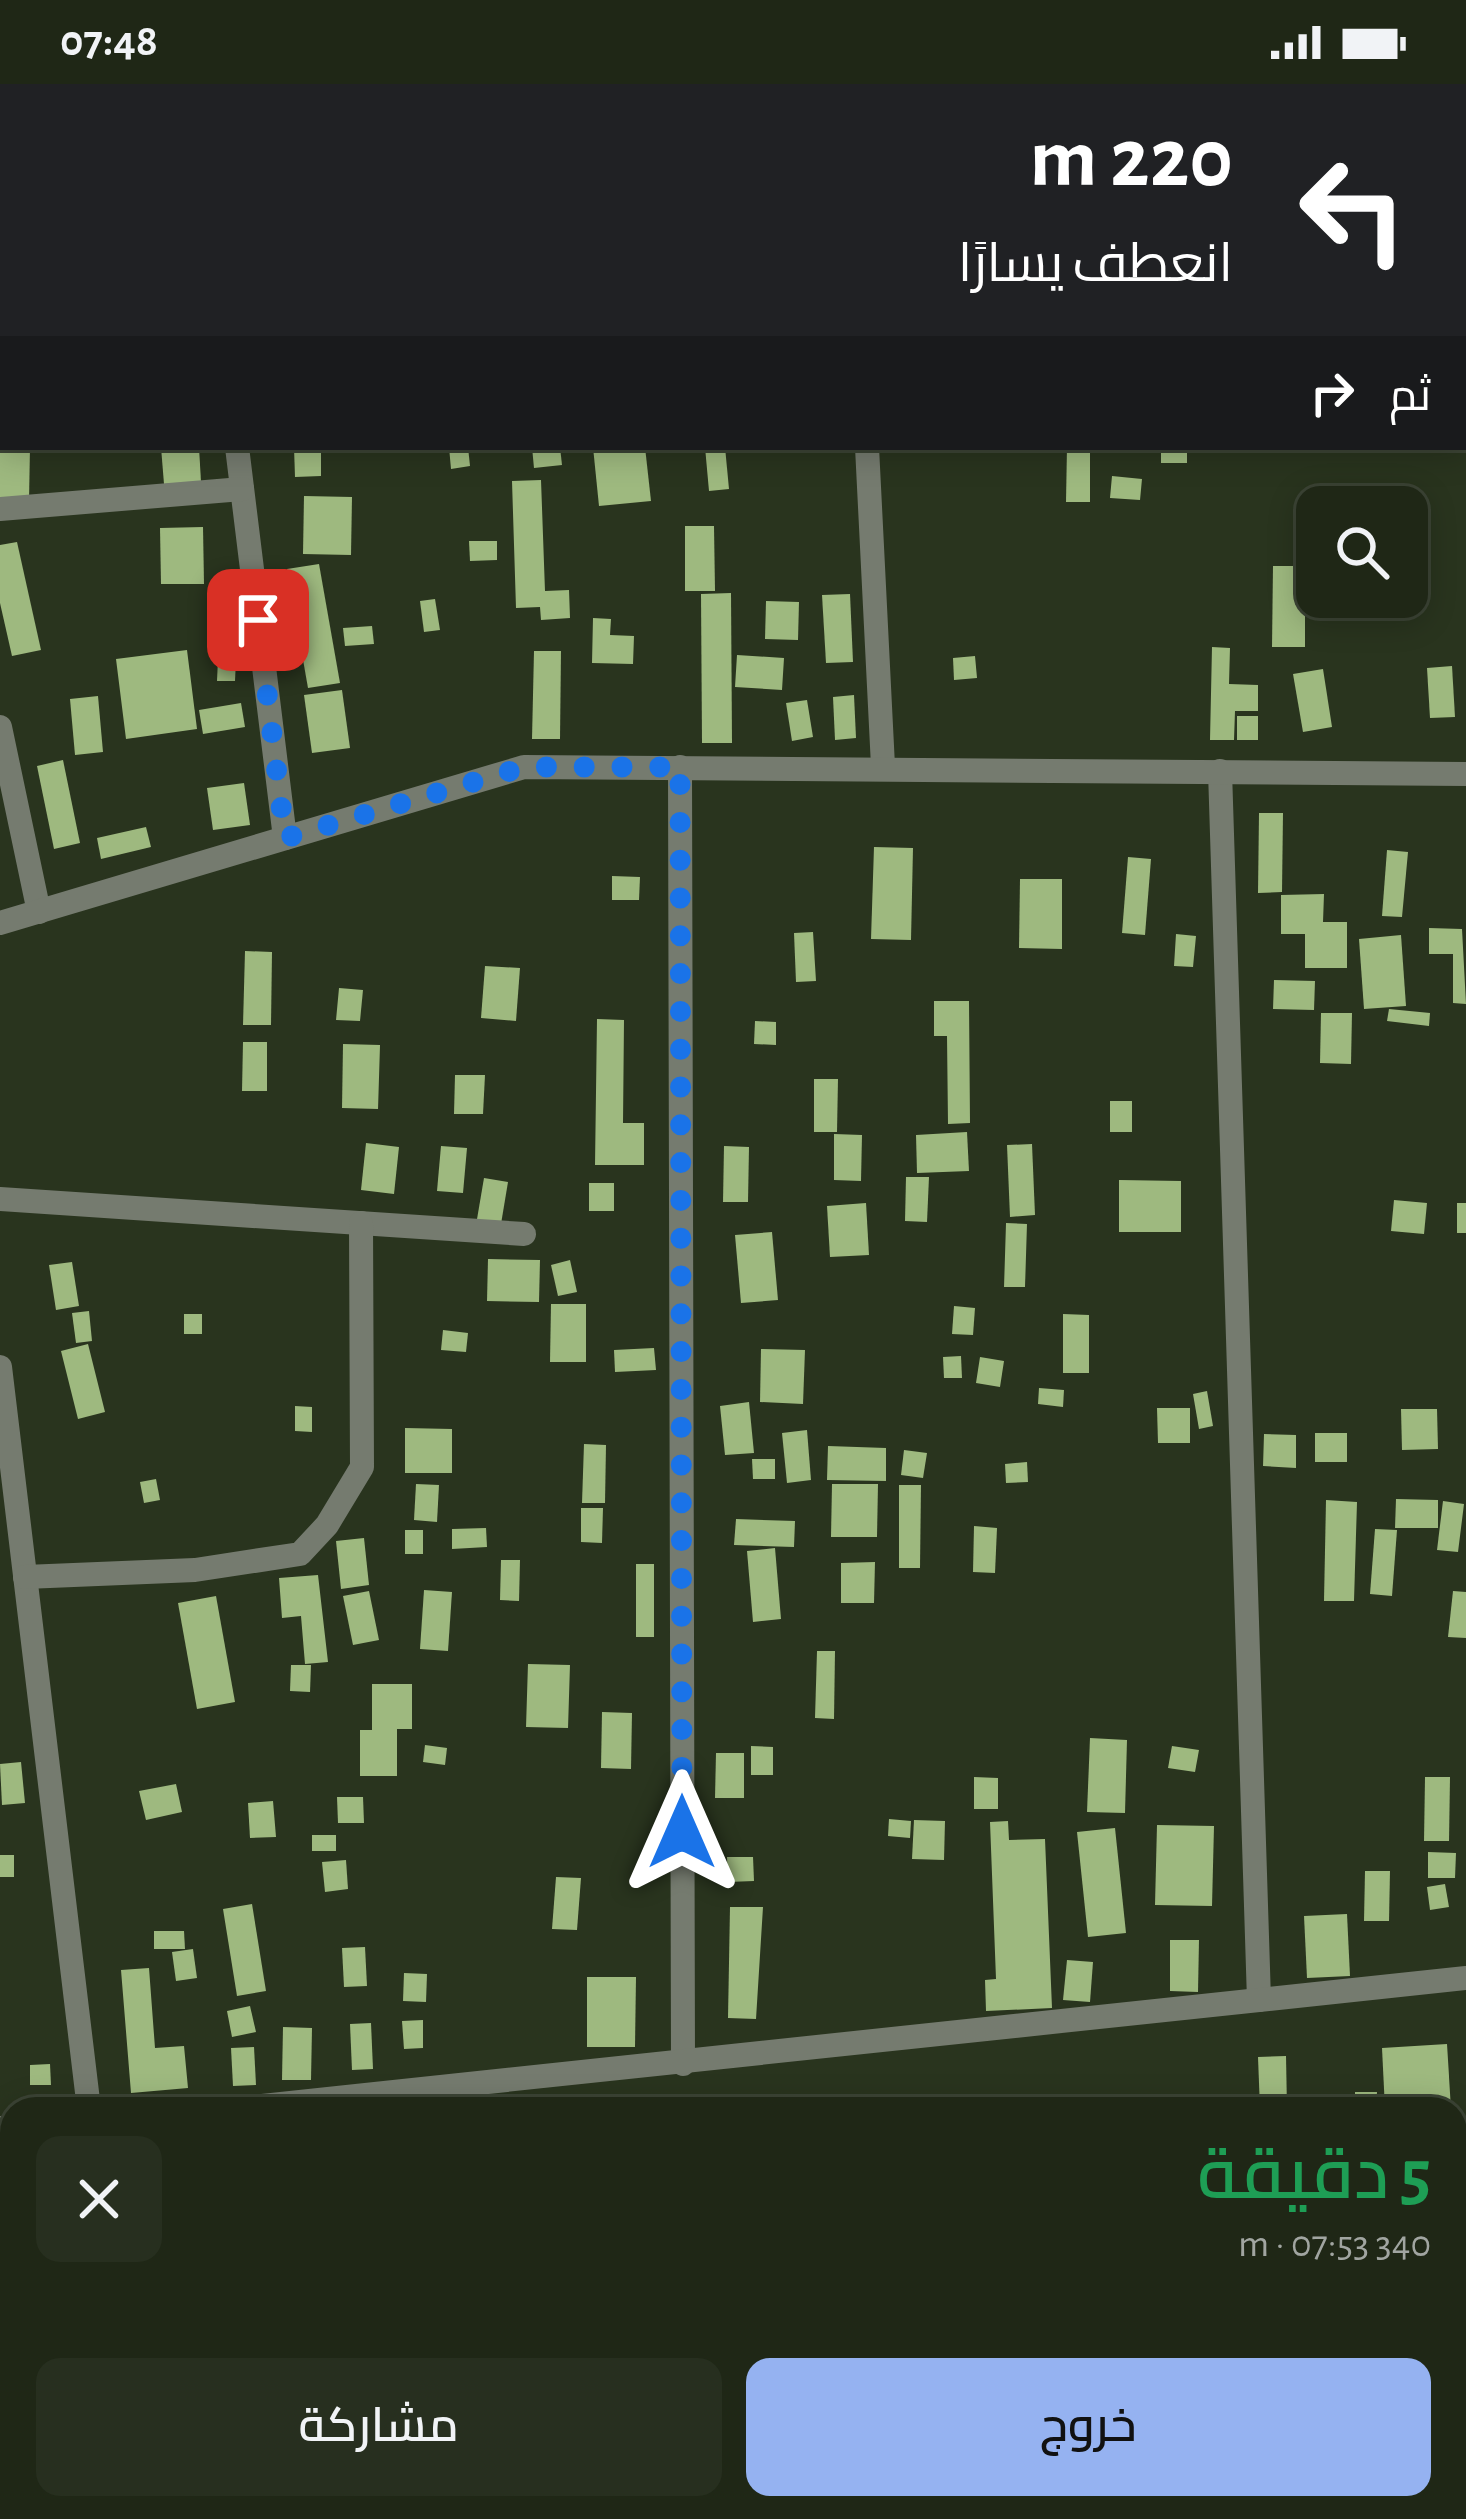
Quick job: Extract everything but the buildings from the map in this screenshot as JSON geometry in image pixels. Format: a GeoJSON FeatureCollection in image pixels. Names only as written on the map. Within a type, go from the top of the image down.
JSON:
{"type":"FeatureCollection","features":[{"type":"Feature","properties":{"kind":"street"},"geometry":{"type":"LineString","coordinates":[[237,450],[285,838]]}},
{"type":"Feature","properties":{"kind":"street"},"geometry":{"type":"LineString","coordinates":[[867,450],[883,766]]}},
{"type":"Feature","properties":{"kind":"street"},"geometry":{"type":"LineString","coordinates":[[0,509],[242,489]]}},
{"type":"Feature","properties":{"kind":"street"},"geometry":{"type":"LineString","coordinates":[[0,727],[39,912]]}},
{"type":"Feature","properties":{"kind":"street"},"geometry":{"type":"LineString","coordinates":[[0,923],[524,767],[1466,773]]}},
{"type":"Feature","properties":{"kind":"street"},"geometry":{"type":"LineString","coordinates":[[680,767],[683,2064]]}},
{"type":"Feature","properties":{"kind":"street"},"geometry":{"type":"LineString","coordinates":[[1220,770],[1259,2000]]}},
{"type":"Feature","properties":{"kind":"street"},"geometry":{"type":"LineString","coordinates":[[0,1198],[524,1234]]}},
{"type":"Feature","properties":{"kind":"street"},"geometry":{"type":"LineString","coordinates":[[25,1577],[195,1570],[300,1554],[327,1525],[362,1467],[361,1223]]}},
{"type":"Feature","properties":{"kind":"street"},"geometry":{"type":"LineString","coordinates":[[0,1367],[88,2097]]}},
{"type":"Feature","properties":{"kind":"street"},"geometry":{"type":"LineString","coordinates":[[352,2097],[1466,1978]]}},
{"type":"Feature","properties":{"kind":"route"},"geometry":{"type":"LineString","coordinates":[[258,620],[285,838],[524,767],[680,767],[682,1832]]}}]}
